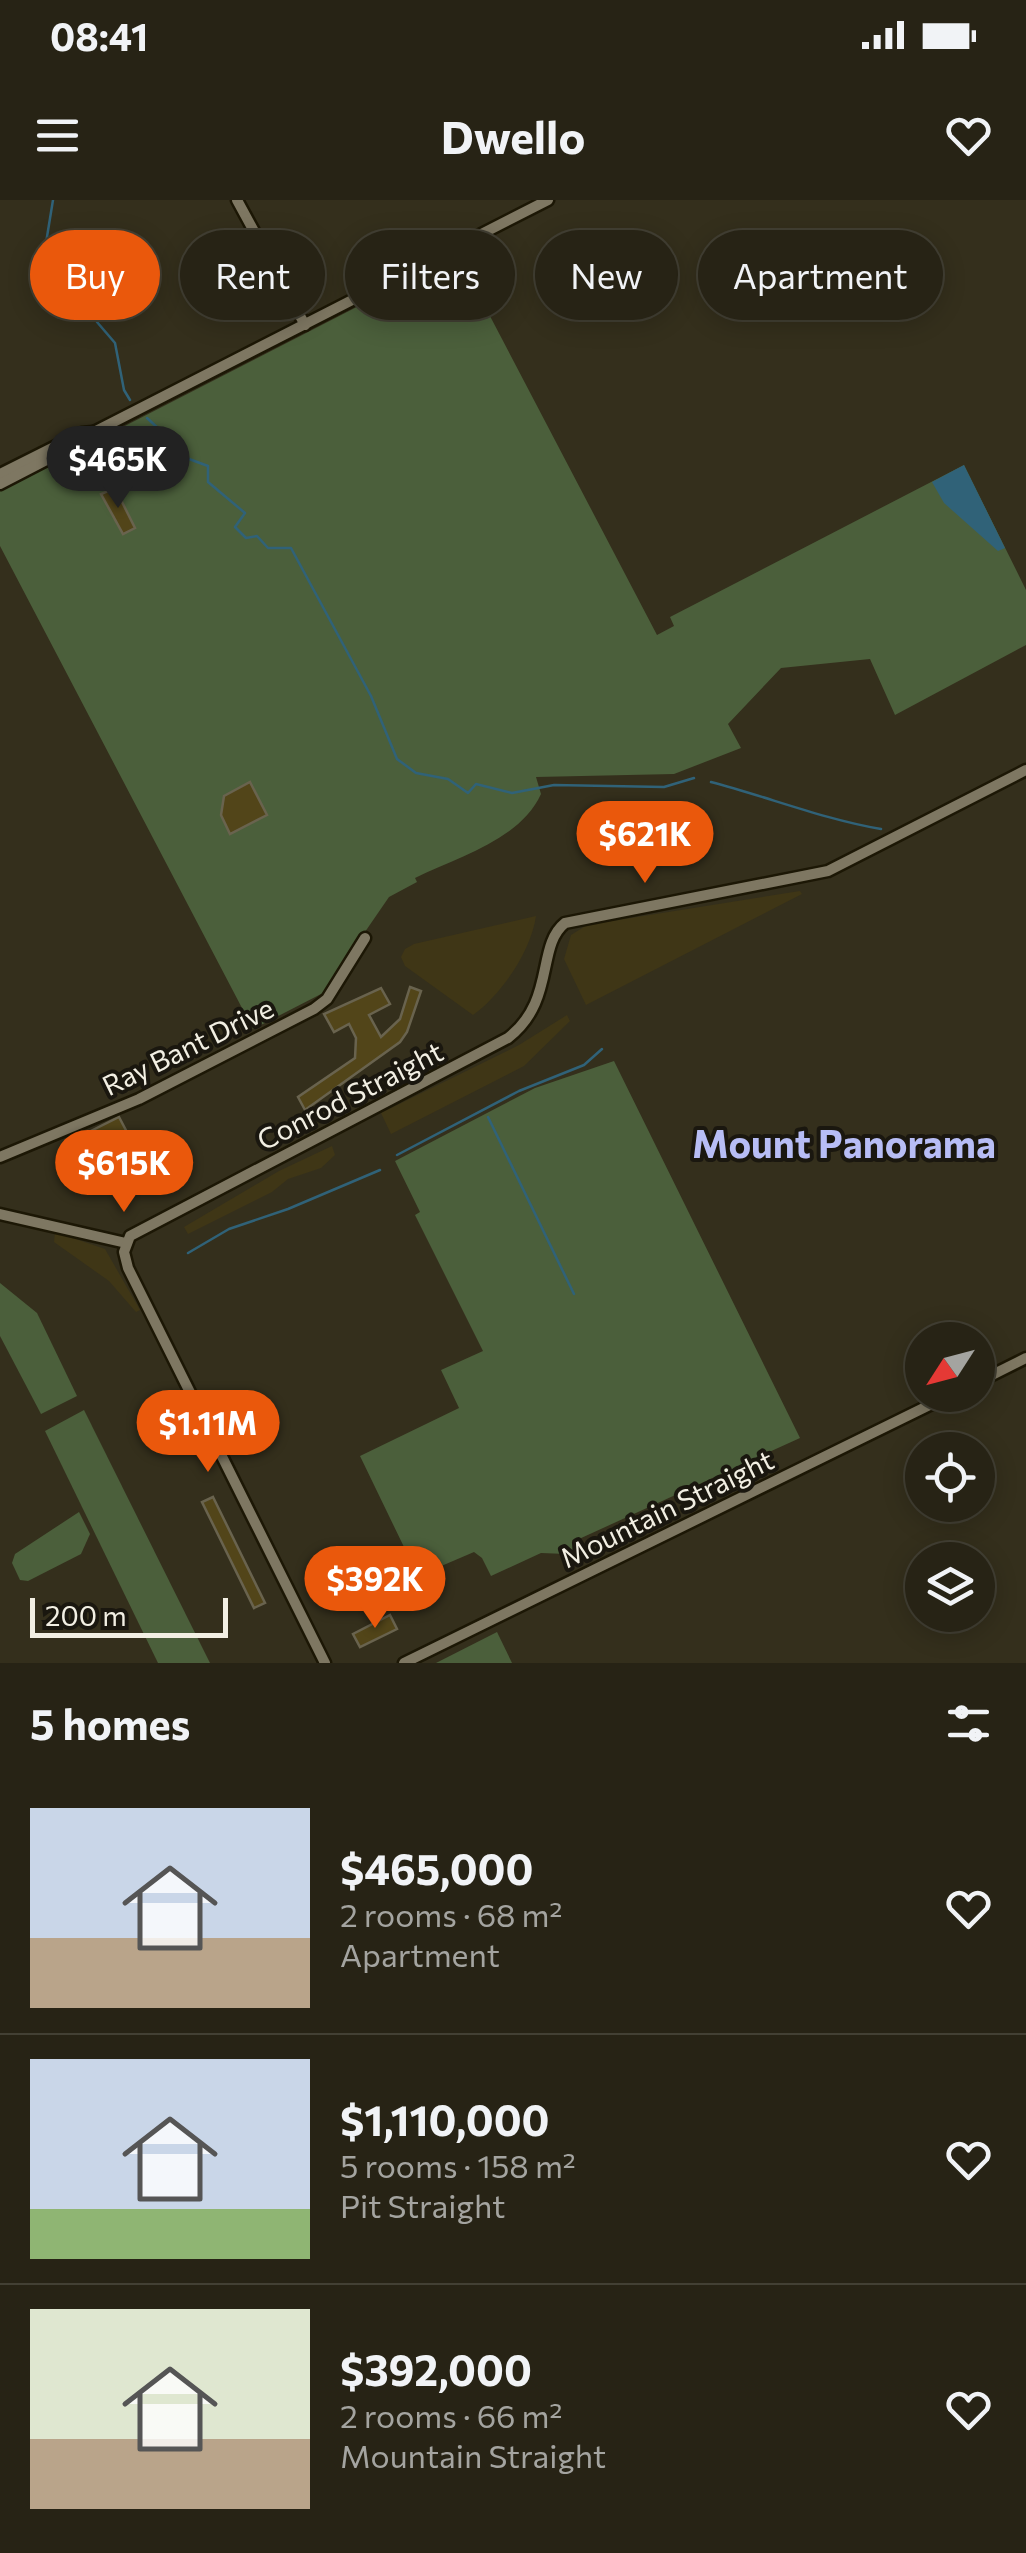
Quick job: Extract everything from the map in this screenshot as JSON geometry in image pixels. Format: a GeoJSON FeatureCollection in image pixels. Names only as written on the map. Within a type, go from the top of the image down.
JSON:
{"type":"FeatureCollection","features":[{"type":"Feature","properties":{"kind":"street"},"geometry":{"type":"LineString","coordinates":[[237,200],[305,325]]}},
{"type":"Feature","properties":{"kind":"street"},"geometry":{"type":"LineString","coordinates":[[0,484],[548,200]]}},
{"type":"Feature","properties":{"kind":"street"},"geometry":{"type":"LineString","coordinates":[[0,474],[82,433],[94,432]]}},
{"type":"Feature","properties":{"kind":"street","name":"Conrod Straight"},"geometry":{"type":"LineString","coordinates":[[126,1243],[134,1232],[158,1219],[508,1038],[536,1004],[552,940],[565,923],[817,874],[873,850],[1026,770]]}},
{"type":"Feature","properties":{"kind":"street","name":"Ray Bant Drive"},"geometry":{"type":"LineString","coordinates":[[0,1157],[139,1099],[314,1009],[343,976],[365,938]]}},
{"type":"Feature","properties":{"kind":"street"},"geometry":{"type":"LineString","coordinates":[[0,1214],[126,1243],[128,1268],[325,1663]]}},
{"type":"Feature","properties":{"kind":"street"},"geometry":{"type":"LineString","coordinates":[[995,1374],[1026,1358]]}},
{"type":"Feature","properties":{"kind":"street","name":"Mountain Straight"},"geometry":{"type":"LineString","coordinates":[[404,1663],[915,1412]]}},
{"type":"Feature","properties":{"kind":"green space"},"geometry":{"type":"Polygon","coordinates":[[[345,313],[345,320],[492,320],[657,635],[674,626],[670,617],[964,465],[1026,590],[1026,645],[895,715],[870,659],[781,668],[728,724],[741,748],[674,774],[536,777],[541,794],[519,823],[487,845],[415,878],[417,882],[389,897],[323,993],[253,1029],[0,546],[0,490],[345,313]]]}},
{"type":"Feature","properties":{"kind":"green space"},"geometry":{"type":"Polygon","coordinates":[[[614,1061],[800,1438],[579,1539],[580,1548],[566,1554],[541,1553],[491,1576],[482,1558],[474,1552],[418,1576],[360,1456],[459,1408],[441,1370],[483,1351],[415,1215],[420,1212],[395,1161],[535,1088],[614,1061]]]}},
{"type":"Feature","properties":{"kind":"green space"},"geometry":{"type":"Polygon","coordinates":[[[0,1283],[37,1313],[77,1396],[41,1414],[0,1336],[0,1283]]]}},
{"type":"Feature","properties":{"kind":"green space"},"geometry":{"type":"Polygon","coordinates":[[[84,1410],[210,1663],[158,1663],[45,1431],[84,1410]]]}},
{"type":"Feature","properties":{"kind":"green space"},"geometry":{"type":"Polygon","coordinates":[[[79,1512],[90,1534],[81,1554],[28,1581],[20,1580],[12,1563],[15,1554],[79,1512]]]}},
{"type":"Feature","properties":{"kind":"green space"},"geometry":{"type":"Polygon","coordinates":[[[497,1632],[512,1663],[436,1663],[497,1632]]]}},
{"type":"Feature","properties":{"kind":"sand"},"geometry":{"type":"Polygon","coordinates":[[[800,891],[802,894],[586,1005],[564,959],[571,935],[587,925],[800,891]]]}},
{"type":"Feature","properties":{"kind":"sand"},"geometry":{"type":"Polygon","coordinates":[[[536,916],[514,971],[473,1015],[405,966],[401,957],[414,944],[536,916]]]}},
{"type":"Feature","properties":{"kind":"sand"},"geometry":{"type":"Polygon","coordinates":[[[567,1015],[570,1021],[524,1066],[391,1134],[381,1113],[519,1045],[567,1015]]]}},
{"type":"Feature","properties":{"kind":"sand"},"geometry":{"type":"Polygon","coordinates":[[[332,1146],[335,1155],[321,1168],[288,1179],[272,1192],[188,1234],[184,1227],[279,1171],[332,1146]]]}},
{"type":"Feature","properties":{"kind":"sand"},"geometry":{"type":"Polygon","coordinates":[[[55,1232],[105,1249],[140,1310],[136,1312],[109,1281],[54,1242],[55,1232]]]}},
{"type":"Feature","properties":{"kind":"water"},"geometry":{"type":"Polygon","coordinates":[[[964,465],[1005,548],[998,551],[944,503],[932,482],[964,465]]]}},
{"type":"Feature","properties":{"kind":"building"},"geometry":{"type":"Polygon","coordinates":[[[115,488],[135,528],[123,534],[101,494],[115,488]]]}},
{"type":"Feature","properties":{"kind":"building"},"geometry":{"type":"Polygon","coordinates":[[[250,782],[267,815],[230,834],[221,815],[224,796],[250,782]]]}},
{"type":"Feature","properties":{"kind":"building"},"geometry":{"type":"Polygon","coordinates":[[[410,987],[421,991],[400,1042],[305,1110],[298,1097],[355,1058],[356,1038],[349,1024],[334,1032],[324,1014],[381,988],[390,1004],[369,1015],[381,1037],[400,1019],[410,987]]]}},
{"type":"Feature","properties":{"kind":"building"},"geometry":{"type":"Polygon","coordinates":[[[119,1117],[140,1157],[128,1163],[131,1168],[104,1182],[101,1176],[90,1182],[69,1142],[119,1117]]]}},
{"type":"Feature","properties":{"kind":"building"},"geometry":{"type":"Polygon","coordinates":[[[213,1497],[265,1603],[254,1608],[202,1502],[213,1497]]]}},
{"type":"Feature","properties":{"kind":"building"},"geometry":{"type":"Polygon","coordinates":[[[390,1615],[397,1629],[360,1647],[353,1634],[390,1615]]]}},
{"type":"Feature","properties":{"kind":"waterway"},"geometry":{"type":"LineString","coordinates":[[53,200],[45,249],[73,277],[97,322],[115,343],[124,390],[130,400]]}},
{"type":"Feature","properties":{"kind":"waterway"},"geometry":{"type":"LineString","coordinates":[[147,418],[160,430],[170,452],[208,466],[208,482],[245,513],[235,527],[246,538],[257,536],[268,548],[291,548],[371,696],[397,759],[416,773],[448,779],[468,793],[476,784],[512,793],[554,785],[664,787],[694,778]]}},
{"type":"Feature","properties":{"kind":"waterway"},"geometry":{"type":"LineString","coordinates":[[711,782],[881,829]]}},
{"type":"Feature","properties":{"kind":"waterway"},"geometry":{"type":"LineString","coordinates":[[397,1155],[519,1091],[584,1065],[602,1049]]}},
{"type":"Feature","properties":{"kind":"waterway"},"geometry":{"type":"LineString","coordinates":[[488,1117],[574,1294]]}},
{"type":"Feature","properties":{"kind":"waterway"},"geometry":{"type":"LineString","coordinates":[[188,1253],[229,1229],[380,1170]]}},
{"type":"Feature","properties":{"kind":"district","name":"Mount Panorama"},"geometry":{"type":"Point","coordinates":[844,1145]}}]}
